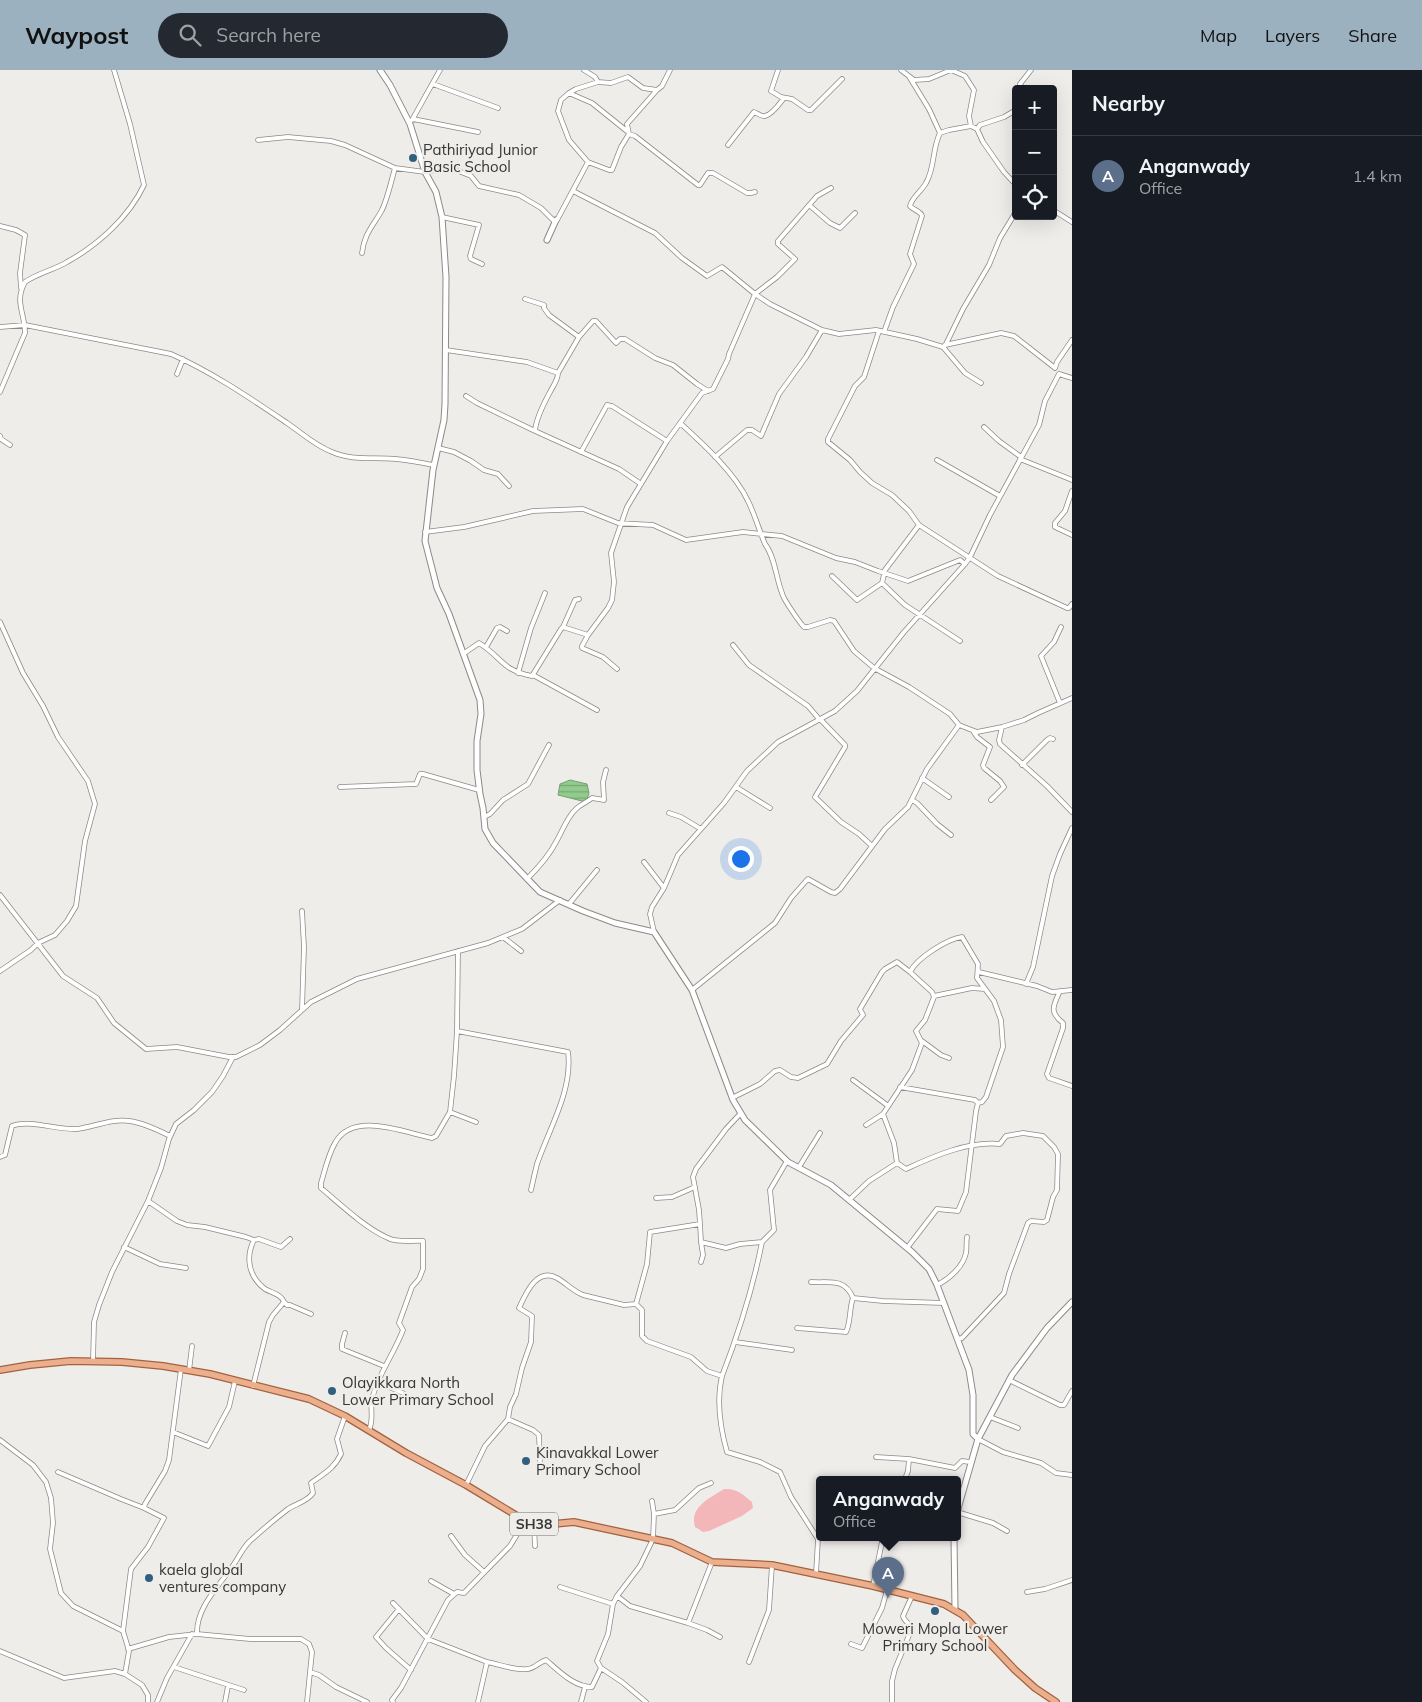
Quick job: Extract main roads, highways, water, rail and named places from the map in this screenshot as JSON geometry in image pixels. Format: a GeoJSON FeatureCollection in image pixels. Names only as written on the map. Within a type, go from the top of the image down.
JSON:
{"type":"FeatureCollection","features":[{"type":"Feature","properties":{"kind":"main road"},"geometry":{"type":"LineString","coordinates":[[380,70],[411,122],[425,172],[436,192],[442,217],[446,277],[444,412],[434,466],[425,542],[437,588],[464,654],[480,700],[481,714],[477,741],[477,760],[485,830],[493,843],[540,892],[615,923],[654,932],[692,990],[732,1098],[740,1114],[787,1160],[830,1185],[925,1265],[937,1285],[969,1370],[973,1395],[973,1434],[978,1439]]}},
{"type":"Feature","properties":{"kind":"main road"},"geometry":{"type":"LineString","coordinates":[[547,240],[556,220]]}},
{"type":"Feature","properties":{"kind":"main road"},"geometry":{"type":"LineString","coordinates":[[961,1497],[978,1439],[1009,1380],[1047,1328],[1072,1302]]}},
{"type":"Feature","properties":{"kind":"main road","name":"SH38"},"geometry":{"type":"LineString","coordinates":[[0,1370],[71,1361],[122,1362],[181,1369],[309,1399],[345,1416],[406,1453],[534,1524],[574,1522],[672,1543],[712,1562],[772,1565],[872,1586],[944,1604],[963,1615],[1014,1670],[1035,1688],[1056,1702]]}},
{"type":"Feature","properties":{"kind":"main road"},"geometry":{"type":"LineString","coordinates":[[954,1541],[955,1609]]}},
{"type":"Feature","properties":{"kind":"place","name":"Pathiriyad Junior Basic School"},"geometry":{"type":"Point","coordinates":[413,158]}},
{"type":"Feature","properties":{"kind":"place","name":"Olayikkara North Lower Primary School"},"geometry":{"type":"Point","coordinates":[332,1391]}},
{"type":"Feature","properties":{"kind":"place","name":"Kinavakkal Lower Primary School"},"geometry":{"type":"Point","coordinates":[526,1461]}},
{"type":"Feature","properties":{"kind":"place","name":"kaela global ventures company"},"geometry":{"type":"Point","coordinates":[149,1578]}},
{"type":"Feature","properties":{"kind":"place","name":"Anganwady"},"geometry":{"type":"Point","coordinates":[888,1598]}},
{"type":"Feature","properties":{"kind":"place","name":"Moweri Mopla Lower Primary School"},"geometry":{"type":"Point","coordinates":[935,1611]}}]}
